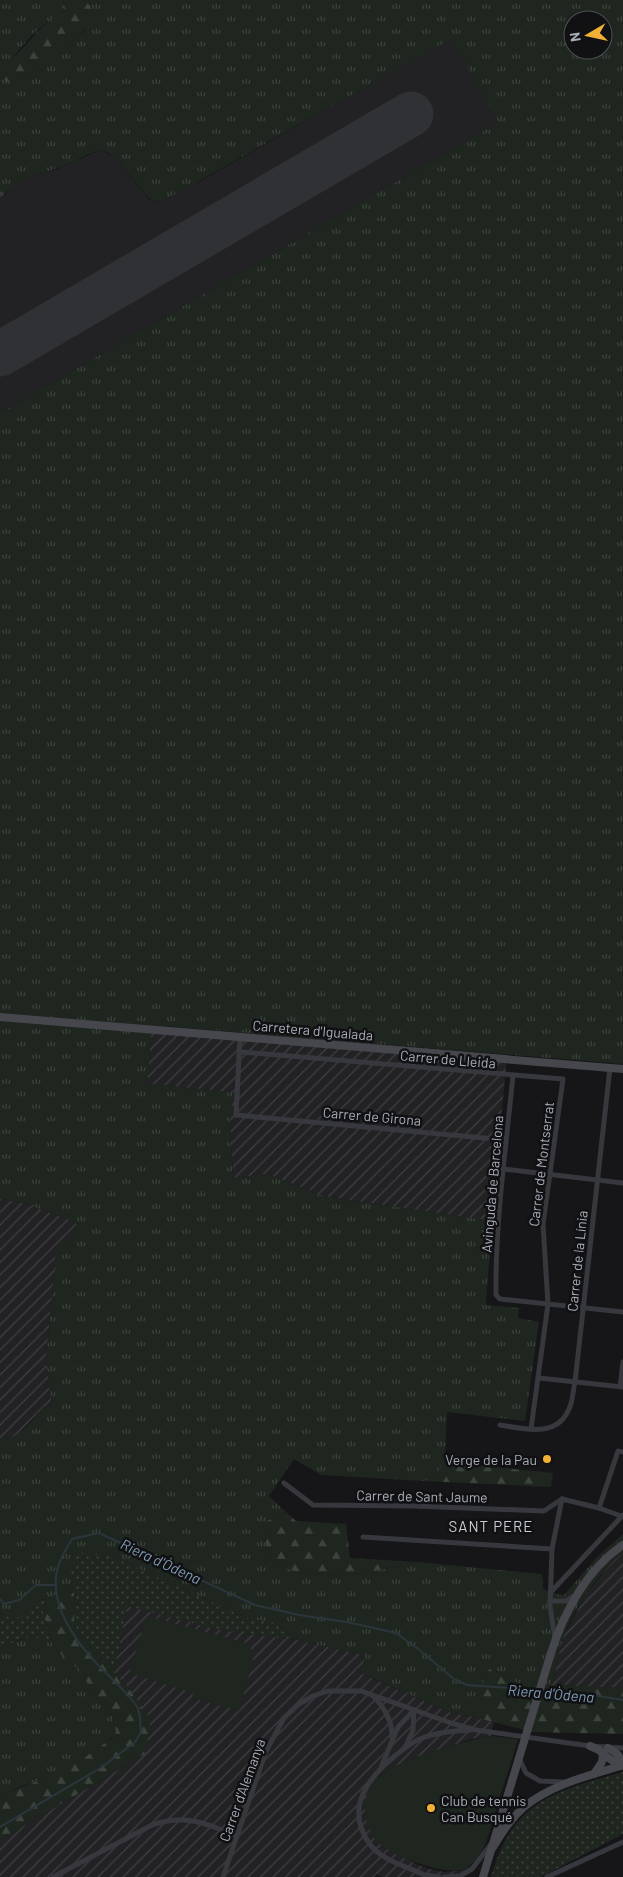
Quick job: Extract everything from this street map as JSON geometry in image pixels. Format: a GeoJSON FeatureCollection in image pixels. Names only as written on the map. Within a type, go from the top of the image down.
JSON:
{"type":"FeatureCollection","features":[{"type":"Feature","properties":{"kind":"street","name":"Carretera d'Igualada"},"geometry":{"type":"LineString","coordinates":[[0,1017],[623,1069]]}},
{"type":"Feature","properties":{"kind":"street"},"geometry":{"type":"LineString","coordinates":[[240,1037],[241,1052]]}},
{"type":"Feature","properties":{"kind":"street","name":"Carrer de Lleida"},"geometry":{"type":"LineString","coordinates":[[241,1052],[563,1079]]}},
{"type":"Feature","properties":{"kind":"street","name":"Carrer de Girona"},"geometry":{"type":"LineString","coordinates":[[241,1052],[236,1115],[506,1140]]}},
{"type":"Feature","properties":{"kind":"street","name":"Carrer de la Línia"},"geometry":{"type":"LineString","coordinates":[[500,1426],[543,1430],[554,1427],[563,1419],[570,1408],[575,1382],[610,1068]]}},
{"type":"Feature","properties":{"kind":"street","name":"Avinguda de Barcelona"},"geometry":{"type":"LineString","coordinates":[[513,1075],[503,1169],[496,1295],[500,1299],[548,1304]]}},
{"type":"Feature","properties":{"kind":"street","name":"Carrer de Montserrat"},"geometry":{"type":"LineString","coordinates":[[531,1429],[540,1378],[548,1304],[543,1224],[563,1079]]}},
{"type":"Feature","properties":{"kind":"street"},"geometry":{"type":"LineString","coordinates":[[503,1169],[623,1183]]}},
{"type":"Feature","properties":{"kind":"street"},"geometry":{"type":"LineString","coordinates":[[548,1304],[623,1312]]}},
{"type":"Feature","properties":{"kind":"street"},"geometry":{"type":"LineString","coordinates":[[540,1378],[622,1387],[623,1362]]}},
{"type":"Feature","properties":{"kind":"street"},"geometry":{"type":"LineString","coordinates":[[599,1508],[620,1452]]}},
{"type":"Feature","properties":{"kind":"street","name":"Carrer de Sant Jaume"},"geometry":{"type":"LineString","coordinates":[[284,1483],[313,1505],[414,1506],[544,1511],[562,1499]]}},
{"type":"Feature","properties":{"kind":"street"},"geometry":{"type":"LineString","coordinates":[[550,1594],[622,1516],[562,1499],[552,1549],[550,1594],[550,1601],[555,1640]]}},
{"type":"Feature","properties":{"kind":"street"},"geometry":{"type":"LineString","coordinates":[[363,1537],[552,1549]]}},
{"type":"Feature","properties":{"kind":"street"},"geometry":{"type":"LineString","coordinates":[[483,1877],[555,1640],[577,1594],[610,1553],[623,1544]]}},
{"type":"Feature","properties":{"kind":"street"},"geometry":{"type":"LineString","coordinates":[[550,1601],[566,1601],[577,1594]]}},
{"type":"Feature","properties":{"kind":"street","name":"Carrer d'Alemanya"},"geometry":{"type":"LineString","coordinates":[[224,1877],[236,1836],[266,1751],[284,1718],[299,1704],[313,1696],[328,1691],[361,1691],[451,1724],[476,1730],[590,1746]]}},
{"type":"Feature","properties":{"kind":"street"},"geometry":{"type":"LineString","coordinates":[[371,1694],[383,1708],[392,1731],[392,1741]]}},
{"type":"Feature","properties":{"kind":"street"},"geometry":{"type":"LineString","coordinates":[[406,1747],[413,1730],[414,1710]]}},
{"type":"Feature","properties":{"kind":"street","name":"Carrer d'Alemanya"},"geometry":{"type":"LineString","coordinates":[[382,1766],[398,1727],[414,1710]]}},
{"type":"Feature","properties":{"kind":"street","name":"Carrer d'Alemanya"},"geometry":{"type":"LineString","coordinates":[[439,1877],[426,1876],[393,1862],[378,1852],[369,1842],[361,1826],[359,1801],[364,1789],[382,1766],[406,1747],[418,1740],[436,1734],[476,1730]]}},
{"type":"Feature","properties":{"kind":"street"},"geometry":{"type":"LineString","coordinates":[[590,1746],[606,1751],[623,1748]]}},
{"type":"Feature","properties":{"kind":"street"},"geometry":{"type":"LineString","coordinates":[[493,1847],[509,1823],[523,1808],[545,1792],[567,1782],[621,1766],[606,1751]]}},
{"type":"Feature","properties":{"kind":"street"},"geometry":{"type":"LineString","coordinates":[[593,1774],[602,1762],[606,1751]]}},
{"type":"Feature","properties":{"kind":"street"},"geometry":{"type":"LineString","coordinates":[[519,1758],[526,1773],[540,1781],[567,1782]]}},
{"type":"Feature","properties":{"kind":"street"},"geometry":{"type":"LineString","coordinates":[[53,1877],[152,1825],[167,1820],[186,1820],[209,1825],[236,1836]]}},
{"type":"Feature","properties":{"kind":"street"},"geometry":{"type":"LineString","coordinates":[[444,1877],[460,1876],[472,1869],[496,1836]]}},
{"type":"Feature","properties":{"kind":"street"},"geometry":{"type":"LineString","coordinates":[[547,1877],[623,1842]]}},
{"type":"Feature","properties":{"kind":"shaded area"},"geometry":{"type":"Polygon","coordinates":[[[451,38],[497,119],[495,124],[0,413],[0,200],[14,185],[102,151],[113,156],[150,200],[162,201],[208,177],[451,38]]]}},
{"type":"Feature","properties":{"kind":"shaded area"},"geometry":{"type":"Polygon","coordinates":[[[152,1025],[507,1055],[492,1221],[323,1196],[267,1174],[233,1178],[230,1122],[232,1092],[147,1084],[152,1025]]]}},
{"type":"Feature","properties":{"kind":"shaded area"},"geometry":{"type":"Polygon","coordinates":[[[0,1199],[20,1202],[76,1222],[75,1235],[62,1242],[56,1252],[46,1360],[52,1406],[39,1412],[18,1434],[6,1441],[0,1439],[0,1199]]]}},
{"type":"Feature","properties":{"kind":"shaded area"},"geometry":{"type":"Polygon","coordinates":[[[623,1553],[623,1688],[552,1685],[563,1637],[586,1594],[614,1560],[623,1553]]]}},
{"type":"Feature","properties":{"kind":"shaded area"},"geometry":{"type":"Polygon","coordinates":[[[127,1606],[220,1630],[297,1640],[365,1655],[362,1674],[449,1712],[494,1722],[491,1736],[471,1739],[418,1757],[380,1775],[371,1787],[365,1813],[369,1827],[377,1841],[388,1849],[416,1864],[430,1869],[444,1872],[466,1870],[463,1877],[383,1877],[376,1874],[374,1877],[0,1877],[0,1840],[145,1754],[127,1686],[114,1673],[127,1606]]]}},
{"type":"Feature","properties":{"kind":"green space"},"geometry":{"type":"Polygon","coordinates":[[[0,0],[63,0],[64,9],[61,14],[36,31],[6,64],[13,81],[36,67],[86,30],[93,15],[91,8],[85,0],[623,0],[623,1064],[152,1025],[147,1084],[233,1092],[230,1122],[233,1178],[267,1174],[323,1196],[492,1221],[486,1305],[519,1308],[518,1318],[539,1322],[525,1421],[447,1412],[445,1462],[435,1476],[424,1481],[321,1475],[294,1459],[269,1496],[286,1512],[265,1523],[266,1548],[278,1565],[301,1573],[338,1576],[418,1562],[542,1574],[543,1589],[563,1596],[597,1557],[623,1534],[623,1553],[605,1570],[587,1592],[567,1628],[552,1685],[521,1685],[491,1668],[484,1675],[483,1697],[473,1717],[449,1712],[361,1673],[365,1655],[297,1640],[276,1623],[247,1618],[113,1557],[78,1581],[74,1593],[62,1590],[47,1600],[42,1599],[21,1618],[9,1617],[0,1613],[0,1439],[12,1438],[44,1406],[52,1406],[46,1360],[56,1251],[62,1242],[75,1235],[76,1222],[20,1202],[0,1199],[0,413],[495,124],[497,119],[451,39],[162,201],[151,200],[113,156],[101,151],[32,177],[7,192],[0,200],[0,0]]]}},
{"type":"Feature","properties":{"kind":"green space"},"geometry":{"type":"Polygon","coordinates":[[[63,0],[85,0],[95,18],[90,26],[46,61],[13,81],[7,82],[1,78],[2,68],[5,64],[42,27],[63,12],[63,0]]]}},
{"type":"Feature","properties":{"kind":"green space"},"geometry":{"type":"Polygon","coordinates":[[[445,1462],[553,1473],[551,1487],[424,1481],[435,1476],[445,1462]]]}},
{"type":"Feature","properties":{"kind":"green space"},"geometry":{"type":"Polygon","coordinates":[[[286,1512],[296,1521],[346,1524],[350,1558],[418,1562],[338,1576],[301,1573],[278,1565],[266,1548],[265,1522],[286,1512]]]}},
{"type":"Feature","properties":{"kind":"green space"},"geometry":{"type":"Polygon","coordinates":[[[77,1552],[113,1557],[247,1618],[276,1623],[297,1640],[220,1630],[127,1606],[114,1673],[97,1656],[74,1624],[74,1593],[78,1581],[69,1575],[77,1552]]]}},
{"type":"Feature","properties":{"kind":"green space"},"geometry":{"type":"Polygon","coordinates":[[[62,1590],[74,1593],[74,1624],[97,1656],[127,1686],[151,1720],[145,1754],[0,1840],[0,1801],[7,1793],[47,1777],[84,1758],[111,1739],[116,1732],[112,1715],[90,1688],[81,1671],[57,1651],[52,1644],[43,1612],[47,1600],[62,1590]]]}},
{"type":"Feature","properties":{"kind":"green space"},"geometry":{"type":"Polygon","coordinates":[[[38,1599],[47,1600],[43,1612],[51,1641],[30,1637],[0,1648],[0,1613],[14,1619],[19,1618],[38,1599]]]}},
{"type":"Feature","properties":{"kind":"green space"},"geometry":{"type":"Polygon","coordinates":[[[147,1616],[250,1644],[253,1660],[239,1711],[192,1698],[193,1693],[129,1673],[147,1616]]]}},
{"type":"Feature","properties":{"kind":"green space"},"geometry":{"type":"Polygon","coordinates":[[[37,1636],[51,1641],[57,1651],[81,1671],[90,1688],[112,1715],[116,1732],[103,1746],[85,1758],[48,1777],[10,1792],[0,1801],[0,1648],[28,1637],[37,1636]]]}},
{"type":"Feature","properties":{"kind":"green space"},"geometry":{"type":"Polygon","coordinates":[[[491,1668],[521,1685],[623,1688],[623,1734],[533,1732],[473,1717],[483,1697],[484,1674],[491,1668]]]}},
{"type":"Feature","properties":{"kind":"green space","name":"Club de tennis Can Busqué"},"geometry":{"type":"Polygon","coordinates":[[[491,1736],[518,1739],[485,1845],[469,1867],[457,1871],[433,1868],[405,1858],[376,1840],[365,1815],[365,1806],[369,1789],[381,1775],[403,1762],[450,1746],[491,1736]]]}},
{"type":"Feature","properties":{"kind":"green space"},"geometry":{"type":"Polygon","coordinates":[[[623,1772],[623,1834],[541,1877],[491,1877],[500,1851],[511,1831],[524,1815],[539,1803],[576,1786],[623,1772]]]}},
{"type":"Feature","properties":{"kind":"waterway","name":"Riera d'Òdena"},"geometry":{"type":"LineString","coordinates":[[0,1827],[102,1767],[135,1742],[141,1732],[140,1715],[136,1705],[78,1642],[59,1604],[56,1577],[62,1557],[72,1539],[99,1533],[255,1605],[396,1633],[454,1679],[467,1685],[536,1690]]}},
{"type":"Feature","properties":{"kind":"waterway"},"geometry":{"type":"LineString","coordinates":[[0,1599],[4,1604],[19,1600],[36,1585],[56,1585]]}},
{"type":"Feature","properties":{"kind":"waterway","name":"Riera d'Òdena"},"geometry":{"type":"LineString","coordinates":[[541,1691],[586,1694],[623,1700]]}},
{"type":"Feature","properties":{"kind":"runway"},"geometry":{"type":"LineString","coordinates":[[0,354],[411,114]]}},
{"type":"Feature","properties":{"kind":"place","name":"Verge de la Pau"},"geometry":{"type":"Point","coordinates":[547,1459]}},
{"type":"Feature","properties":{"kind":"place","name":"Club de tennis Can Busqué"},"geometry":{"type":"Point","coordinates":[431,1808]}},
{"type":"Feature","properties":{"kind":"district","name":"SANT PERE"},"geometry":{"type":"Point","coordinates":[491,1526]}}]}
